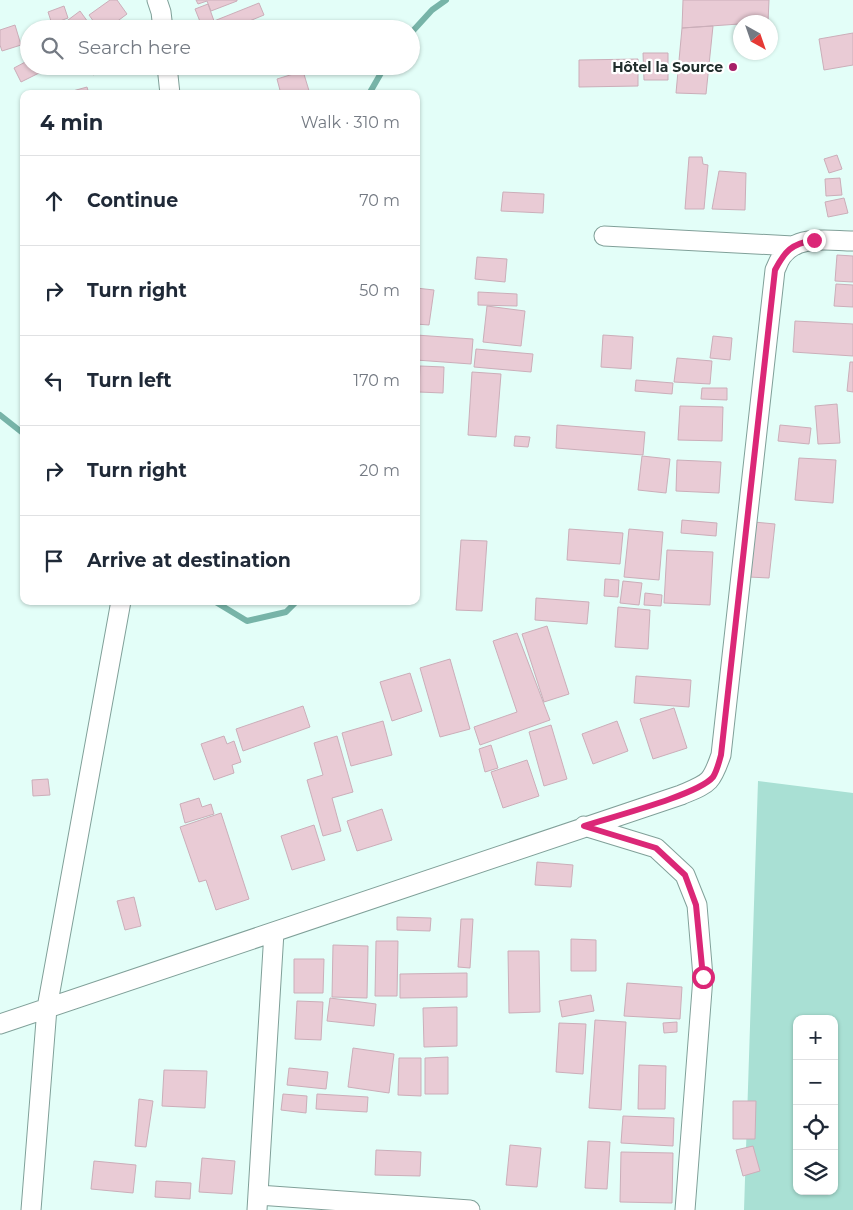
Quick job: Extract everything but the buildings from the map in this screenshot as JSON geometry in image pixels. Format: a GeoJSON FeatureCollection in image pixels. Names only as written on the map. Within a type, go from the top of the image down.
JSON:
{"type":"FeatureCollection","features":[{"type":"Feature","properties":{"kind":"street"},"geometry":{"type":"LineString","coordinates":[[157,0],[162,20]]}},
{"type":"Feature","properties":{"kind":"street"},"geometry":{"type":"LineString","coordinates":[[168,75],[170,90]]}},
{"type":"Feature","properties":{"kind":"street"},"geometry":{"type":"LineString","coordinates":[[604,236],[793,246],[814,240],[853,241]]}},
{"type":"Feature","properties":{"kind":"street"},"geometry":{"type":"LineString","coordinates":[[0,1024],[584,826],[681,795],[702,786],[714,776],[721,755],[775,270],[783,255],[793,246]]}},
{"type":"Feature","properties":{"kind":"street"},"geometry":{"type":"LineString","coordinates":[[31,1210],[47,1008],[120,605]]}},
{"type":"Feature","properties":{"kind":"street"},"geometry":{"type":"LineString","coordinates":[[584,826],[656,848],[685,875],[696,905],[703,977],[685,1210]]}},
{"type":"Feature","properties":{"kind":"street"},"geometry":{"type":"LineString","coordinates":[[274,932],[257,1202],[470,1210]]}},
{"type":"Feature","properties":{"kind":"green space"},"geometry":{"type":"Polygon","coordinates":[[[758,781],[853,793],[853,1210],[744,1210],[758,781]]]}},
{"type":"Feature","properties":{"kind":"waterway"},"geometry":{"type":"LineString","coordinates":[[420,23],[432,10],[446,0]]}},
{"type":"Feature","properties":{"kind":"waterway"},"geometry":{"type":"LineString","coordinates":[[371,90],[380,75]]}},
{"type":"Feature","properties":{"kind":"waterway"},"geometry":{"type":"LineString","coordinates":[[0,415],[20,431]]}},
{"type":"Feature","properties":{"kind":"waterway"},"geometry":{"type":"LineString","coordinates":[[221,605],[247,621],[286,612],[293,605]]}},
{"type":"Feature","properties":{"kind":"place","name":"Hôtel la Source"},"geometry":{"type":"Point","coordinates":[733,67]}},
{"type":"Feature","properties":{"kind":"route"},"geometry":{"type":"LineString","coordinates":[[703,977],[696,905],[685,875],[656,848],[584,826],[681,795],[702,786],[714,776],[721,755],[775,270],[783,255],[793,246],[814,240]]}}]}
